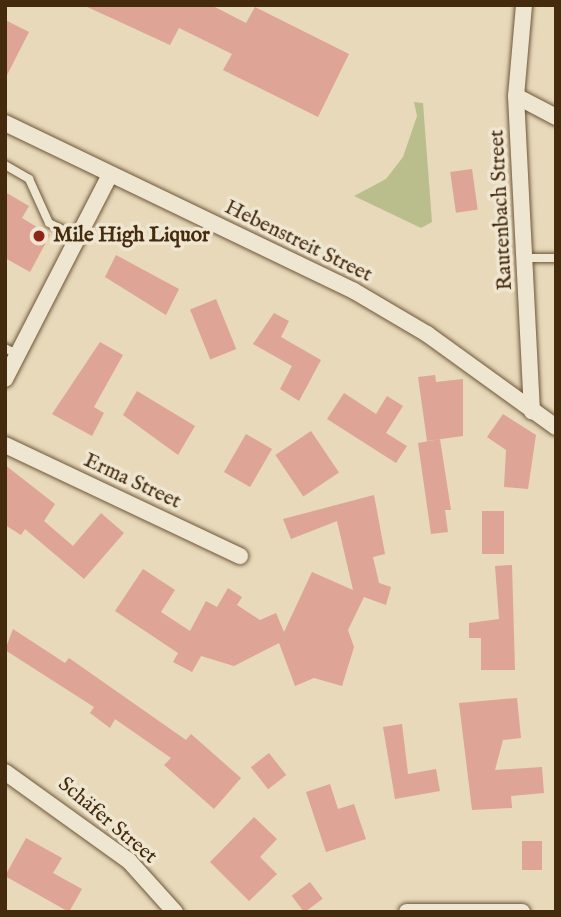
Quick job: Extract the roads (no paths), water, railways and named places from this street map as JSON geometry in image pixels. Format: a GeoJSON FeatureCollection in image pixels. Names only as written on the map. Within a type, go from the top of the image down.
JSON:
{"type":"FeatureCollection","features":[{"type":"Feature","properties":{"kind":"street","name":"Rautenbach Street"},"geometry":{"type":"LineString","coordinates":[[523,5],[516,96],[532,412]]}},
{"type":"Feature","properties":{"kind":"street"},"geometry":{"type":"LineString","coordinates":[[516,96],[556,117]]}},
{"type":"Feature","properties":{"kind":"street","name":"Hebenstreit Street"},"geometry":{"type":"LineString","coordinates":[[5,123],[354,291],[427,334],[556,427]]}},
{"type":"Feature","properties":{"kind":"street"},"geometry":{"type":"LineString","coordinates":[[5,379],[12,351],[78,237],[110,175]]}},
{"type":"Feature","properties":{"kind":"street","name":"Erma Street"},"geometry":{"type":"LineString","coordinates":[[5,445],[240,556]]}},
{"type":"Feature","properties":{"kind":"street","name":"Schäfer Street"},"geometry":{"type":"LineString","coordinates":[[5,772],[129,861],[175,912]]}},
{"type":"Feature","properties":{"kind":"street"},"geometry":{"type":"LineString","coordinates":[[407,912],[522,912]]}},
{"type":"Feature","properties":{"kind":"lane"},"geometry":{"type":"LineString","coordinates":[[5,165],[29,179],[49,223],[78,237]]}},
{"type":"Feature","properties":{"kind":"lane"},"geometry":{"type":"LineString","coordinates":[[526,258],[556,258]]}},
{"type":"Feature","properties":{"kind":"place","name":"Mile High Liquor"},"geometry":{"type":"Point","coordinates":[39,236]}}]}
